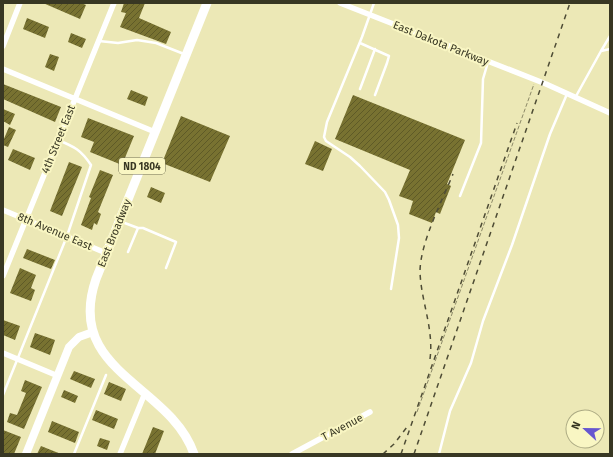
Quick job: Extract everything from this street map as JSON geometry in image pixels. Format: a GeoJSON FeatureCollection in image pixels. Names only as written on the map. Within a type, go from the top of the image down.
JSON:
{"type":"FeatureCollection","features":[{"type":"Feature","properties":{"kind":"main road","name":"East Broadway"},"geometry":{"type":"LineString","coordinates":[[93,332],[90,314],[91,296],[96,279],[206,3]]}},
{"type":"Feature","properties":{"kind":"main road"},"geometry":{"type":"LineString","coordinates":[[26,454],[72,343],[79,337],[93,332]]}},
{"type":"Feature","properties":{"kind":"main road","name":"ND 1804"},"geometry":{"type":"LineString","coordinates":[[93,332],[100,348],[109,361],[177,423],[188,439],[194,454]]}},
{"type":"Feature","properties":{"kind":"street"},"geometry":{"type":"LineString","coordinates":[[3,46],[20,3]]}},
{"type":"Feature","properties":{"kind":"street","name":"4th Street East"},"geometry":{"type":"LineString","coordinates":[[3,276],[114,3]]}},
{"type":"Feature","properties":{"kind":"street","name":"East Dakota Parkway"},"geometry":{"type":"LineString","coordinates":[[340,3],[542,82],[610,113]]}},
{"type":"Feature","properties":{"kind":"street"},"geometry":{"type":"LineString","coordinates":[[3,69],[155,132]]}},
{"type":"Feature","properties":{"kind":"street","name":"8th Avenue East"},"geometry":{"type":"LineString","coordinates":[[3,210],[106,253]]}},
{"type":"Feature","properties":{"kind":"street"},"geometry":{"type":"LineString","coordinates":[[3,353],[58,376]]}},
{"type":"Feature","properties":{"kind":"street"},"geometry":{"type":"LineString","coordinates":[[120,454],[144,393]]}},
{"type":"Feature","properties":{"kind":"street","name":"T Avenue"},"geometry":{"type":"LineString","coordinates":[[292,454],[370,412]]}},
{"type":"Feature","properties":{"kind":"lane"},"geometry":{"type":"LineString","coordinates":[[374,3],[360,43],[327,122],[324,137],[331,146],[350,157],[360,166],[384,192],[389,200],[398,225],[399,238],[391,289]]}},
{"type":"Feature","properties":{"kind":"lane"},"geometry":{"type":"LineString","coordinates":[[575,98],[610,36]]}},
{"type":"Feature","properties":{"kind":"lane"},"geometry":{"type":"LineString","coordinates":[[99,41],[118,43],[137,40],[156,43],[186,55]]}},
{"type":"Feature","properties":{"kind":"lane"},"geometry":{"type":"LineString","coordinates":[[360,43],[388,55],[389,59],[375,95]]}},
{"type":"Feature","properties":{"kind":"lane"},"geometry":{"type":"LineString","coordinates":[[601,51],[610,48]]}},
{"type":"Feature","properties":{"kind":"lane"},"geometry":{"type":"LineString","coordinates":[[360,89],[375,49]]}},
{"type":"Feature","properties":{"kind":"lane"},"geometry":{"type":"LineString","coordinates":[[460,196],[481,144],[483,79],[488,61]]}},
{"type":"Feature","properties":{"kind":"lane"},"geometry":{"type":"LineString","coordinates":[[439,454],[450,411],[471,363],[483,321],[509,252],[542,154],[566,94]]}},
{"type":"Feature","properties":{"kind":"lane"},"geometry":{"type":"LineString","coordinates":[[3,395],[67,236],[91,165],[83,153],[58,140]]}},
{"type":"Feature","properties":{"kind":"lane"},"geometry":{"type":"LineString","coordinates":[[119,221],[138,228],[143,228],[176,242],[166,268]]}},
{"type":"Feature","properties":{"kind":"lane"},"geometry":{"type":"LineString","coordinates":[[128,252],[138,228]]}},
{"type":"Feature","properties":{"kind":"lane"},"geometry":{"type":"LineString","coordinates":[[74,454],[106,375]]}},
{"type":"Feature","properties":{"kind":"path"},"geometry":{"type":"LineString","coordinates":[[418,412],[536,80]]}},
{"type":"Feature","properties":{"kind":"building"},"geometry":{"type":"Polygon","coordinates":[[[43,3],[81,3],[86,5],[80,19],[43,3]]]}},
{"type":"Feature","properties":{"kind":"building"},"geometry":{"type":"Polygon","coordinates":[[[124,3],[145,3],[139,18],[171,32],[166,44],[120,27],[126,13],[121,12],[124,3]]]}},
{"type":"Feature","properties":{"kind":"building"},"geometry":{"type":"Polygon","coordinates":[[[27,18],[49,27],[45,38],[23,29],[27,18]]]}},
{"type":"Feature","properties":{"kind":"building"},"geometry":{"type":"Polygon","coordinates":[[[71,33],[86,39],[82,48],[68,42],[71,33]]]}},
{"type":"Feature","properties":{"kind":"building"},"geometry":{"type":"Polygon","coordinates":[[[50,54],[59,57],[54,71],[45,67],[50,54]]]}},
{"type":"Feature","properties":{"kind":"building"},"geometry":{"type":"Polygon","coordinates":[[[3,84],[61,107],[55,122],[3,99],[3,84]]]}},
{"type":"Feature","properties":{"kind":"building"},"geometry":{"type":"Polygon","coordinates":[[[131,90],[148,97],[145,106],[127,99],[131,90]]]}},
{"type":"Feature","properties":{"kind":"building"},"geometry":{"type":"Polygon","coordinates":[[[353,95],[465,140],[447,184],[451,186],[440,214],[436,212],[432,223],[409,214],[413,201],[399,196],[410,170],[335,139],[353,95]]]}},
{"type":"Feature","properties":{"kind":"building"},"geometry":{"type":"Polygon","coordinates":[[[3,109],[15,114],[10,125],[3,121],[3,109]]]}},
{"type":"Feature","properties":{"kind":"building"},"geometry":{"type":"Polygon","coordinates":[[[181,116],[230,136],[210,182],[162,163],[181,116]]]}},
{"type":"Feature","properties":{"kind":"building"},"geometry":{"type":"Polygon","coordinates":[[[88,118],[134,136],[122,165],[90,152],[94,142],[81,137],[88,118]]]}},
{"type":"Feature","properties":{"kind":"building"},"geometry":{"type":"Polygon","coordinates":[[[9,127],[16,130],[8,147],[3,145],[3,141],[9,127]]]}},
{"type":"Feature","properties":{"kind":"building"},"geometry":{"type":"Polygon","coordinates":[[[315,141],[332,149],[323,171],[305,164],[315,141]]]}},
{"type":"Feature","properties":{"kind":"building"},"geometry":{"type":"Polygon","coordinates":[[[13,149],[35,158],[30,170],[8,160],[13,149]]]}},
{"type":"Feature","properties":{"kind":"building"},"geometry":{"type":"Polygon","coordinates":[[[69,162],[82,167],[62,216],[50,211],[69,162]]]}},
{"type":"Feature","properties":{"kind":"building"},"geometry":{"type":"Polygon","coordinates":[[[100,170],[113,175],[98,212],[101,214],[97,225],[94,223],[92,230],[81,225],[91,198],[89,197],[100,170]]]}},
{"type":"Feature","properties":{"kind":"building"},"geometry":{"type":"Polygon","coordinates":[[[151,187],[165,193],[161,203],[147,197],[151,187]]]}},
{"type":"Feature","properties":{"kind":"building"},"geometry":{"type":"Polygon","coordinates":[[[27,249],[55,260],[51,269],[23,258],[27,249]]]}},
{"type":"Feature","properties":{"kind":"building"},"geometry":{"type":"Polygon","coordinates":[[[20,268],[36,275],[31,288],[35,290],[31,301],[10,293],[20,268]]]}},
{"type":"Feature","properties":{"kind":"building"},"geometry":{"type":"Polygon","coordinates":[[[3,320],[20,326],[15,340],[3,335],[3,320]]]}},
{"type":"Feature","properties":{"kind":"building"},"geometry":{"type":"Polygon","coordinates":[[[35,333],[55,340],[50,355],[30,347],[35,333]]]}},
{"type":"Feature","properties":{"kind":"building"},"geometry":{"type":"Polygon","coordinates":[[[74,371],[95,379],[91,388],[70,379],[74,371]]]}},
{"type":"Feature","properties":{"kind":"building"},"geometry":{"type":"Polygon","coordinates":[[[25,380],[42,387],[24,429],[7,422],[10,413],[17,415],[26,393],[21,391],[25,380]]]}},
{"type":"Feature","properties":{"kind":"building"},"geometry":{"type":"Polygon","coordinates":[[[109,382],[126,389],[121,401],[104,394],[109,382]]]}},
{"type":"Feature","properties":{"kind":"building"},"geometry":{"type":"Polygon","coordinates":[[[64,390],[78,396],[75,403],[61,397],[64,390]]]}},
{"type":"Feature","properties":{"kind":"building"},"geometry":{"type":"Polygon","coordinates":[[[96,410],[118,419],[114,429],[92,420],[96,410]]]}},
{"type":"Feature","properties":{"kind":"building"},"geometry":{"type":"Polygon","coordinates":[[[52,421],[79,432],[75,443],[48,432],[52,421]]]}},
{"type":"Feature","properties":{"kind":"building"},"geometry":{"type":"Polygon","coordinates":[[[153,427],[164,431],[155,454],[142,454],[153,427]]]}},
{"type":"Feature","properties":{"kind":"building"},"geometry":{"type":"Polygon","coordinates":[[[3,430],[21,437],[14,454],[3,454],[3,430]]]}},
{"type":"Feature","properties":{"kind":"building"},"geometry":{"type":"Polygon","coordinates":[[[100,438],[110,441],[107,450],[97,446],[100,438]]]}},
{"type":"Feature","properties":{"kind":"building"},"geometry":{"type":"Polygon","coordinates":[[[41,446],[61,454],[37,454],[41,446]]]}},
{"type":"Feature","properties":{"kind":"railway"},"geometry":{"type":"LineString","coordinates":[[414,454],[570,3]]}},
{"type":"Feature","properties":{"kind":"railway"},"geometry":{"type":"LineString","coordinates":[[401,454],[517,123]]}},
{"type":"Feature","properties":{"kind":"railway"},"geometry":{"type":"LineString","coordinates":[[430,359],[431,348],[429,326],[421,283],[421,261],[432,222],[453,174]]}},
{"type":"Feature","properties":{"kind":"railway"},"geometry":{"type":"LineString","coordinates":[[383,454],[394,444],[407,427]]}}]}
